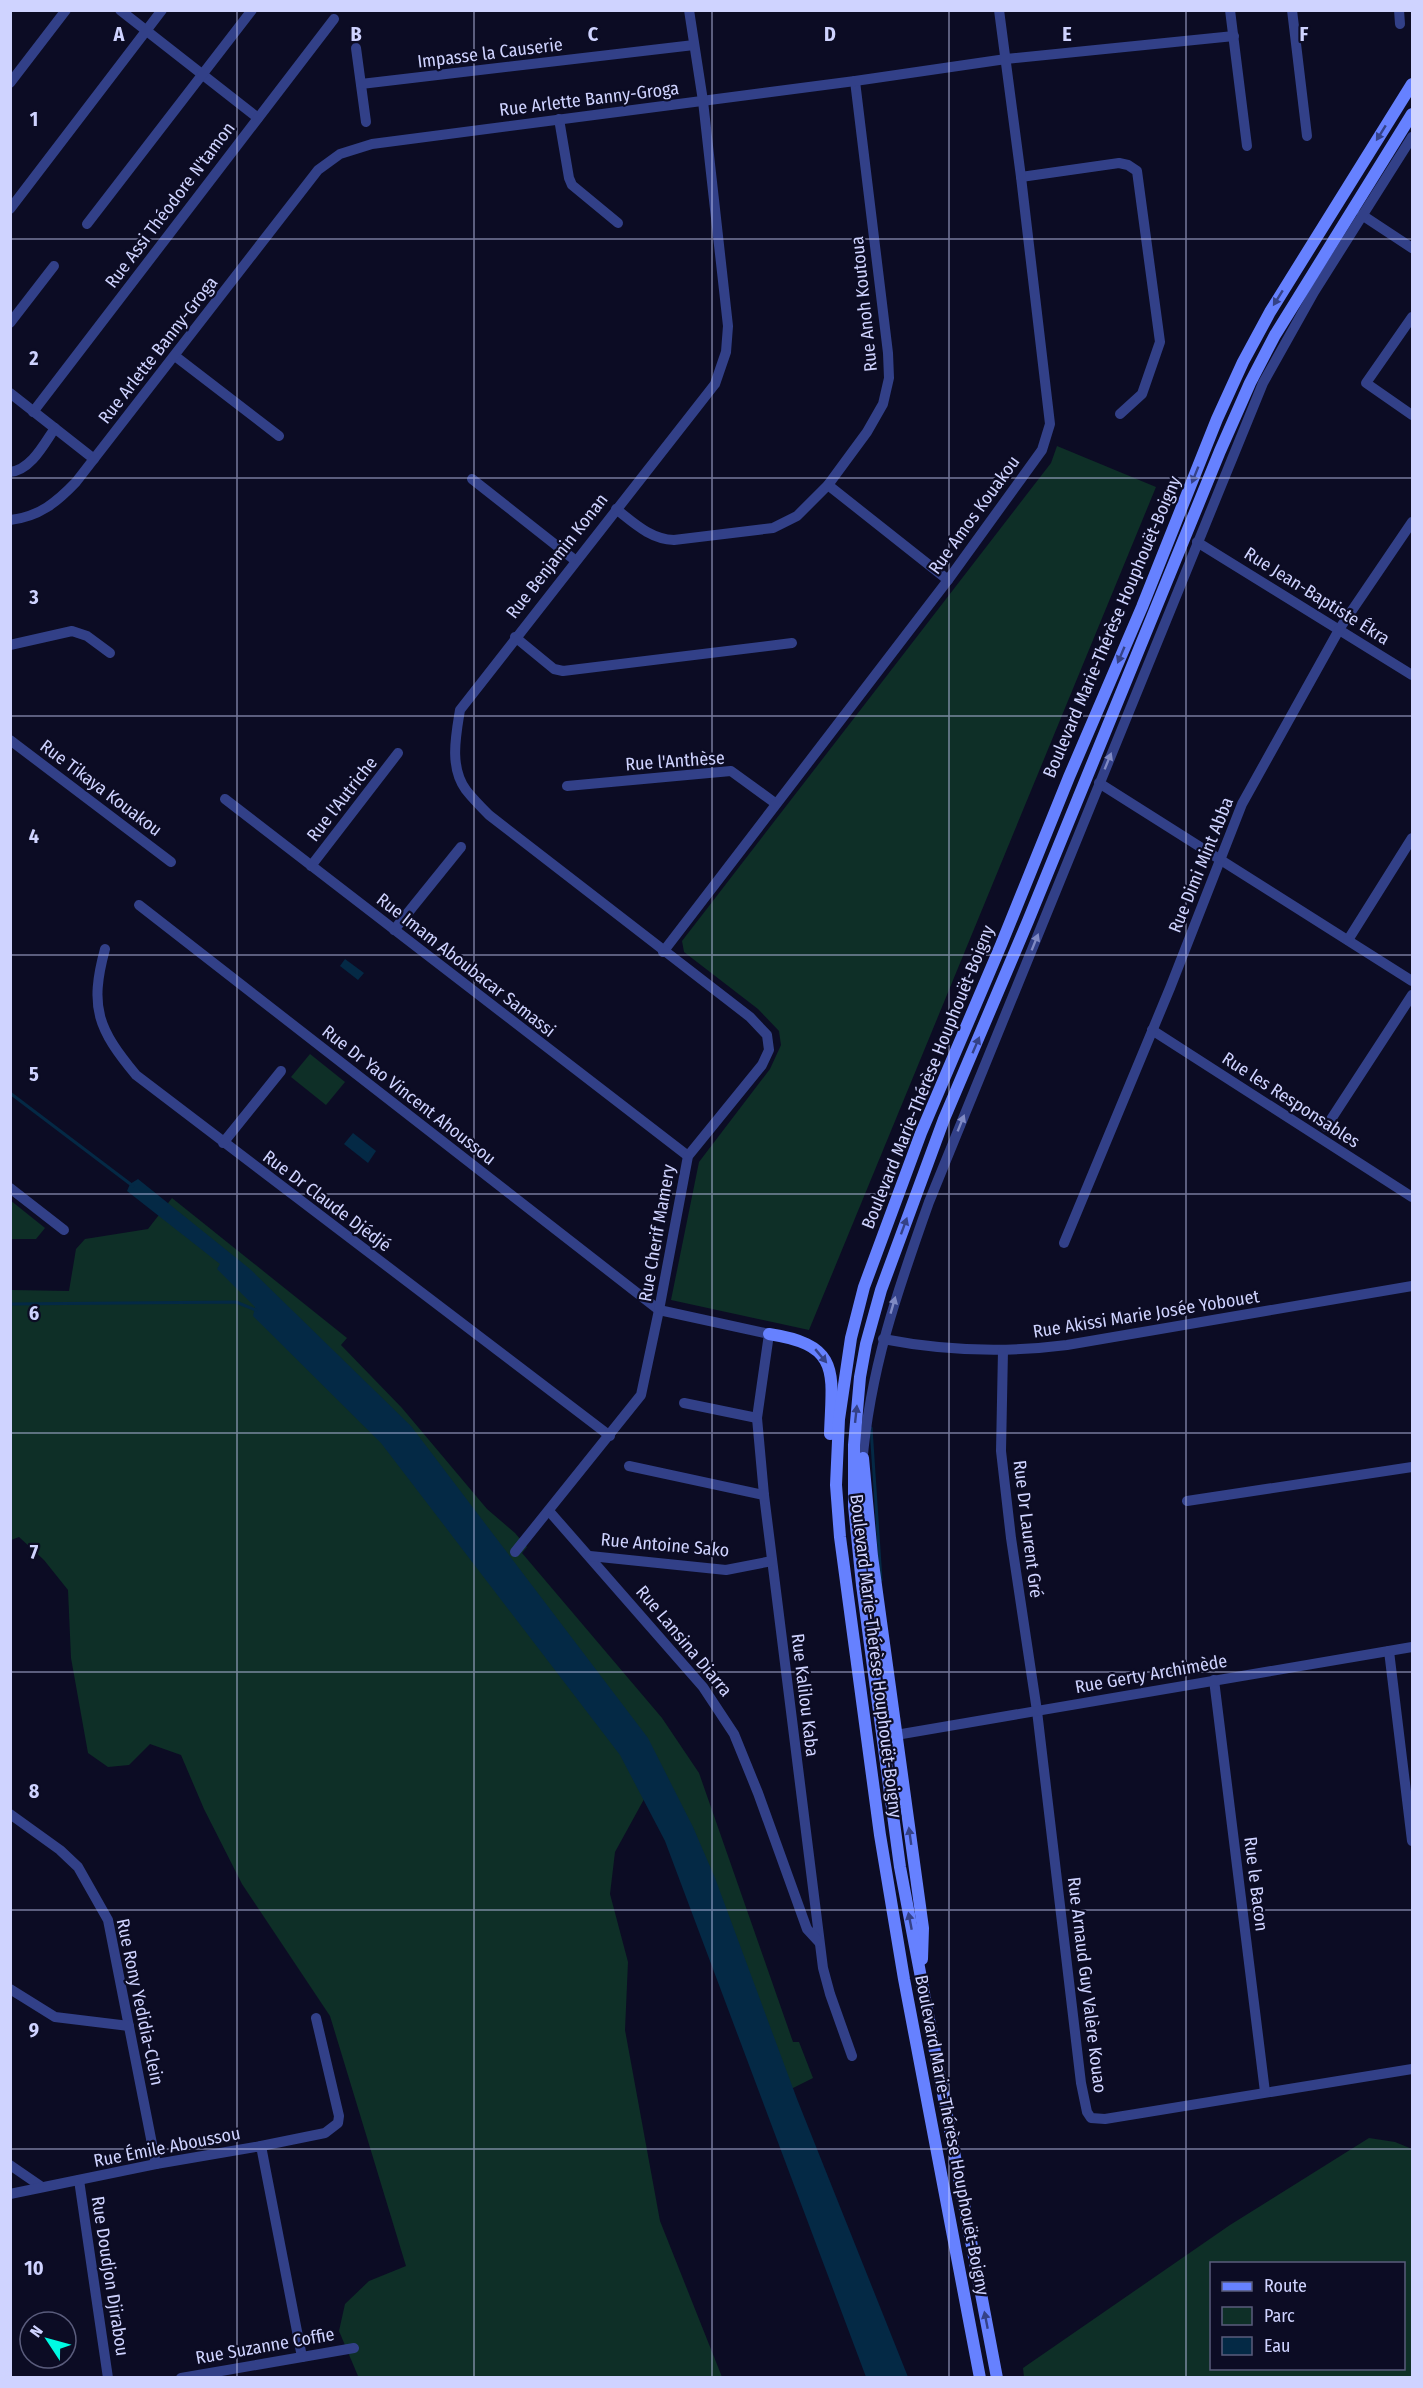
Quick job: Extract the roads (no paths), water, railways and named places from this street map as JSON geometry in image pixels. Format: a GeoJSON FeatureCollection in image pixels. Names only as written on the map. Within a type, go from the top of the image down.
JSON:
{"type":"FeatureCollection","features":[{"type":"Feature","properties":{"kind":"main road","name":"Boulevard Marie-Thérèse Houphouët-Boigny"},"geometry":{"type":"LineString","coordinates":[[980,2378],[906,1991],[880,1834],[840,1537],[836,1485],[839,1419],[850,1338],[864,1287],[925,1123],[1002,945],[1068,777],[1142,607],[1217,419],[1243,362],[1270,312],[1413,84]]}},
{"type":"Feature","properties":{"kind":"main road","name":"Boulevard Marie-Thérèse Houphouët-Boigny"},"geometry":{"type":"LineString","coordinates":[[997,2378],[900,1867],[878,1688],[862,1585],[854,1506],[855,1425],[866,1344],[881,1290],[944,1119],[1033,911],[1220,451],[1250,383],[1275,335],[1413,114]]}},
{"type":"Feature","properties":{"kind":"main road"},"geometry":{"type":"LineString","coordinates":[[769,1334],[804,1342],[816,1349],[828,1364],[832,1381],[830,1461],[836,1485]]}},
{"type":"Feature","properties":{"kind":"main road"},"geometry":{"type":"LineString","coordinates":[[863,1458],[872,1556],[923,1928],[921,1978]]}},
{"type":"Feature","properties":{"kind":"street"},"geometry":{"type":"LineString","coordinates":[[10,82],[66,10]]}},
{"type":"Feature","properties":{"kind":"street"},"geometry":{"type":"LineString","coordinates":[[120,10],[258,118]]}},
{"type":"Feature","properties":{"kind":"street"},"geometry":{"type":"LineString","coordinates":[[10,209],[162,10]]}},
{"type":"Feature","properties":{"kind":"street"},"geometry":{"type":"LineString","coordinates":[[87,224],[252,10]]}},
{"type":"Feature","properties":{"kind":"street","name":"Rue Benjamin Konan"},"geometry":{"type":"LineString","coordinates":[[663,952],[489,815],[465,789],[455,758],[460,710],[715,384],[726,352],[728,326],[703,101],[689,10]]}},
{"type":"Feature","properties":{"kind":"street","name":"Rue Amos Kouakou"},"geometry":{"type":"LineString","coordinates":[[663,952],[948,580],[1042,450],[1050,424],[999,10]]}},
{"type":"Feature","properties":{"kind":"street"},"geometry":{"type":"LineString","coordinates":[[1230,10],[1247,146]]}},
{"type":"Feature","properties":{"kind":"street"},"geometry":{"type":"LineString","coordinates":[[1292,10],[1307,136]]}},
{"type":"Feature","properties":{"kind":"street"},"geometry":{"type":"LineString","coordinates":[[1399,10],[1400,24]]}},
{"type":"Feature","properties":{"kind":"street","name":"Rue Assi Théodore N'tamon"},"geometry":{"type":"LineString","coordinates":[[33,412],[334,19]]}},
{"type":"Feature","properties":{"kind":"street","name":"Rue Arlette Banny-Groga"},"geometry":{"type":"LineString","coordinates":[[10,520],[23,519],[46,510],[76,482],[318,170],[340,154],[372,144],[1006,59],[1234,36]]}},
{"type":"Feature","properties":{"kind":"street","name":"Impasse la Causerie"},"geometry":{"type":"LineString","coordinates":[[361,84],[694,45]]}},
{"type":"Feature","properties":{"kind":"street"},"geometry":{"type":"LineString","coordinates":[[356,48],[366,122]]}},
{"type":"Feature","properties":{"kind":"street","name":"Rue Anoh Koutoua"},"geometry":{"type":"LineString","coordinates":[[616,508],[652,536],[674,540],[773,528],[797,516],[828,485],[873,423],[883,404],[889,378],[888,353],[855,81]]}},
{"type":"Feature","properties":{"kind":"street"},"geometry":{"type":"LineString","coordinates":[[559,119],[572,185],[618,223]]}},
{"type":"Feature","properties":{"kind":"street"},"geometry":{"type":"LineString","coordinates":[[854,1506],[861,1478],[872,1384],[895,1297],[929,1202],[1099,783],[1201,544],[1263,383],[1302,312],[1413,137]]}},
{"type":"Feature","properties":{"kind":"street"},"geometry":{"type":"LineString","coordinates":[[1021,177],[1119,163],[1128,165],[1137,171],[1160,342],[1142,394],[1120,414]]}},
{"type":"Feature","properties":{"kind":"street"},"geometry":{"type":"LineString","coordinates":[[1362,215],[1413,248]]}},
{"type":"Feature","properties":{"kind":"street"},"geometry":{"type":"LineString","coordinates":[[10,322],[54,266]]}},
{"type":"Feature","properties":{"kind":"street"},"geometry":{"type":"LineString","coordinates":[[1413,317],[1366,382],[1413,415]]}},
{"type":"Feature","properties":{"kind":"street"},"geometry":{"type":"LineString","coordinates":[[175,356],[279,436]]}},
{"type":"Feature","properties":{"kind":"street"},"geometry":{"type":"LineString","coordinates":[[10,393],[94,459]]}},
{"type":"Feature","properties":{"kind":"street"},"geometry":{"type":"LineString","coordinates":[[10,472],[16,472],[30,463],[55,428]]}},
{"type":"Feature","properties":{"kind":"street"},"geometry":{"type":"LineString","coordinates":[[472,479],[576,561]]}},
{"type":"Feature","properties":{"kind":"street"},"geometry":{"type":"LineString","coordinates":[[828,485],[948,580]]}},
{"type":"Feature","properties":{"kind":"street","name":"Rue Dimi Mint Abba"},"geometry":{"type":"LineString","coordinates":[[1064,1243],[1242,804],[1340,628],[1413,522]]}},
{"type":"Feature","properties":{"kind":"street","name":"Rue Jean-Baptiste Ékra"},"geometry":{"type":"LineString","coordinates":[[1201,544],[1413,675]]}},
{"type":"Feature","properties":{"kind":"street"},"geometry":{"type":"LineString","coordinates":[[10,645],[72,631],[87,636],[110,653]]}},
{"type":"Feature","properties":{"kind":"street"},"geometry":{"type":"LineString","coordinates":[[515,637],[554,669],[563,671],[792,643]]}},
{"type":"Feature","properties":{"kind":"street","name":"Rue Tikaya Kouakou"},"geometry":{"type":"LineString","coordinates":[[10,740],[171,862]]}},
{"type":"Feature","properties":{"kind":"street","name":"Rue l'Autriche"},"geometry":{"type":"LineString","coordinates":[[311,866],[398,753]]}},
{"type":"Feature","properties":{"kind":"street","name":"Rue l'Anthèse"},"geometry":{"type":"LineString","coordinates":[[567,786],[731,771],[775,803]]}},
{"type":"Feature","properties":{"kind":"street"},"geometry":{"type":"LineString","coordinates":[[1099,783],[1413,981]]}},
{"type":"Feature","properties":{"kind":"street","name":"Rue Imam Aboubacar Samassi"},"geometry":{"type":"LineString","coordinates":[[225,799],[688,1156]]}},
{"type":"Feature","properties":{"kind":"street"},"geometry":{"type":"LineString","coordinates":[[1348,940],[1413,838]]}},
{"type":"Feature","properties":{"kind":"street"},"geometry":{"type":"LineString","coordinates":[[394,930],[461,847]]}},
{"type":"Feature","properties":{"kind":"street","name":"Rue Dr Yao Vincent Ahoussou"},"geometry":{"type":"LineString","coordinates":[[140,905],[659,1310]]}},
{"type":"Feature","properties":{"kind":"street","name":"Rue Dr Claude Djédjé"},"geometry":{"type":"LineString","coordinates":[[105,949],[97,990],[98,1012],[105,1032],[136,1075],[610,1436]]}},
{"type":"Feature","properties":{"kind":"street","name":"Rue Cherif Mamery"},"geometry":{"type":"LineString","coordinates":[[515,1552],[641,1395],[688,1156],[762,1065],[769,1050],[769,1040],[763,1028],[663,952]]}},
{"type":"Feature","properties":{"kind":"street"},"geometry":{"type":"LineString","coordinates":[[1326,1127],[1413,995]]}},
{"type":"Feature","properties":{"kind":"street","name":"Rue les Responsables"},"geometry":{"type":"LineString","coordinates":[[1152,1030],[1413,1197]]}},
{"type":"Feature","properties":{"kind":"street"},"geometry":{"type":"LineString","coordinates":[[223,1143],[281,1071]]}},
{"type":"Feature","properties":{"kind":"street"},"geometry":{"type":"LineString","coordinates":[[10,1188],[64,1230]]}},
{"type":"Feature","properties":{"kind":"street","name":"Rue Akissi Marie Josée Yobouet"},"geometry":{"type":"LineString","coordinates":[[883,1339],[926,1347],[1021,1351],[1413,1286]]}},
{"type":"Feature","properties":{"kind":"street"},"geometry":{"type":"LineString","coordinates":[[659,1310],[769,1334]]}},
{"type":"Feature","properties":{"kind":"street","name":"Rue Kalilou Kaba"},"geometry":{"type":"LineString","coordinates":[[769,1334],[757,1418],[764,1495],[823,1968],[852,2056]]}},
{"type":"Feature","properties":{"kind":"street","name":"Rue Dr Laurent Gré"},"geometry":{"type":"LineString","coordinates":[[1004,1350],[1001,1451],[1011,1538],[1037,1711]]}},
{"type":"Feature","properties":{"kind":"street"},"geometry":{"type":"LineString","coordinates":[[684,1403],[757,1418]]}},
{"type":"Feature","properties":{"kind":"street"},"geometry":{"type":"LineString","coordinates":[[629,1466],[764,1495]]}},
{"type":"Feature","properties":{"kind":"street"},"geometry":{"type":"LineString","coordinates":[[1187,1501],[1413,1467]]}},
{"type":"Feature","properties":{"kind":"street","name":"Rue Lansina Diarra"},"geometry":{"type":"LineString","coordinates":[[549,1511],[703,1687],[734,1734],[807,1929],[819,1942]]}},
{"type":"Feature","properties":{"kind":"street","name":"Rue Antoine Sako"},"geometry":{"type":"LineString","coordinates":[[590,1556],[726,1570],[772,1561]]}},
{"type":"Feature","properties":{"kind":"street","name":"Rue Gerty Archimède"},"geometry":{"type":"LineString","coordinates":[[896,1736],[1413,1647]]}},
{"type":"Feature","properties":{"kind":"street"},"geometry":{"type":"LineString","coordinates":[[1389,1651],[1413,1841]]}},
{"type":"Feature","properties":{"kind":"street","name":"Rue le Bacon"},"geometry":{"type":"LineString","coordinates":[[1214,1680],[1265,2091]]}},
{"type":"Feature","properties":{"kind":"street","name":"Rue Arnaud Guy Valère Kouao"},"geometry":{"type":"LineString","coordinates":[[1037,1711],[1080,2071],[1087,2112],[1091,2118],[1105,2119],[1265,2091],[1413,2069]]}},
{"type":"Feature","properties":{"kind":"street","name":"Rue Rony Yedidia-Clein"},"geometry":{"type":"LineString","coordinates":[[10,1814],[69,1858],[85,1877],[108,1920],[156,2164]]}},
{"type":"Feature","properties":{"kind":"street"},"geometry":{"type":"LineString","coordinates":[[10,1989],[55,2018],[129,2026]]}},
{"type":"Feature","properties":{"kind":"street"},"geometry":{"type":"LineString","coordinates":[[261,2146],[325,2133],[338,2123],[339,2116],[316,2018]]}},
{"type":"Feature","properties":{"kind":"street","name":"Rue Émile Aboussou"},"geometry":{"type":"LineString","coordinates":[[10,2194],[156,2164],[261,2146],[302,2356]]}},
{"type":"Feature","properties":{"kind":"street"},"geometry":{"type":"LineString","coordinates":[[10,2165],[42,2187]]}},
{"type":"Feature","properties":{"kind":"street","name":"Rue Doudjon Djirabou"},"geometry":{"type":"LineString","coordinates":[[79,2180],[108,2378]]}},
{"type":"Feature","properties":{"kind":"street","name":"Rue Suzanne Coffie"},"geometry":{"type":"LineString","coordinates":[[181,2378],[354,2348]]}},
{"type":"Feature","properties":{"kind":"water"},"geometry":{"type":"Polygon","coordinates":[[[345,959],[364,973],[358,980],[340,966],[345,959]]]}},
{"type":"Feature","properties":{"kind":"water"},"geometry":{"type":"Polygon","coordinates":[[[353,1133],[376,1151],[368,1163],[344,1144],[353,1133]]]}},
{"type":"Feature","properties":{"kind":"water"},"geometry":{"type":"Polygon","coordinates":[[[138,1179],[250,1269],[411,1426],[648,1738],[693,1827],[715,1878],[797,2099],[908,2377],[866,2377],[665,1841],[620,1755],[381,1443],[253,1316],[255,1307],[217,1269],[220,1264],[127,1191],[130,1184],[138,1179]]]}},
{"type":"Feature","properties":{"kind":"waterway"},"geometry":{"type":"LineString","coordinates":[[10,1093],[133,1186]]}},
{"type":"Feature","properties":{"kind":"waterway"},"geometry":{"type":"LineString","coordinates":[[10,1304],[236,1302],[256,1310]]}},
{"type":"Feature","properties":{"kind":"waterway"},"geometry":{"type":"LineString","coordinates":[[871,1428],[881,1580]]}}]}
